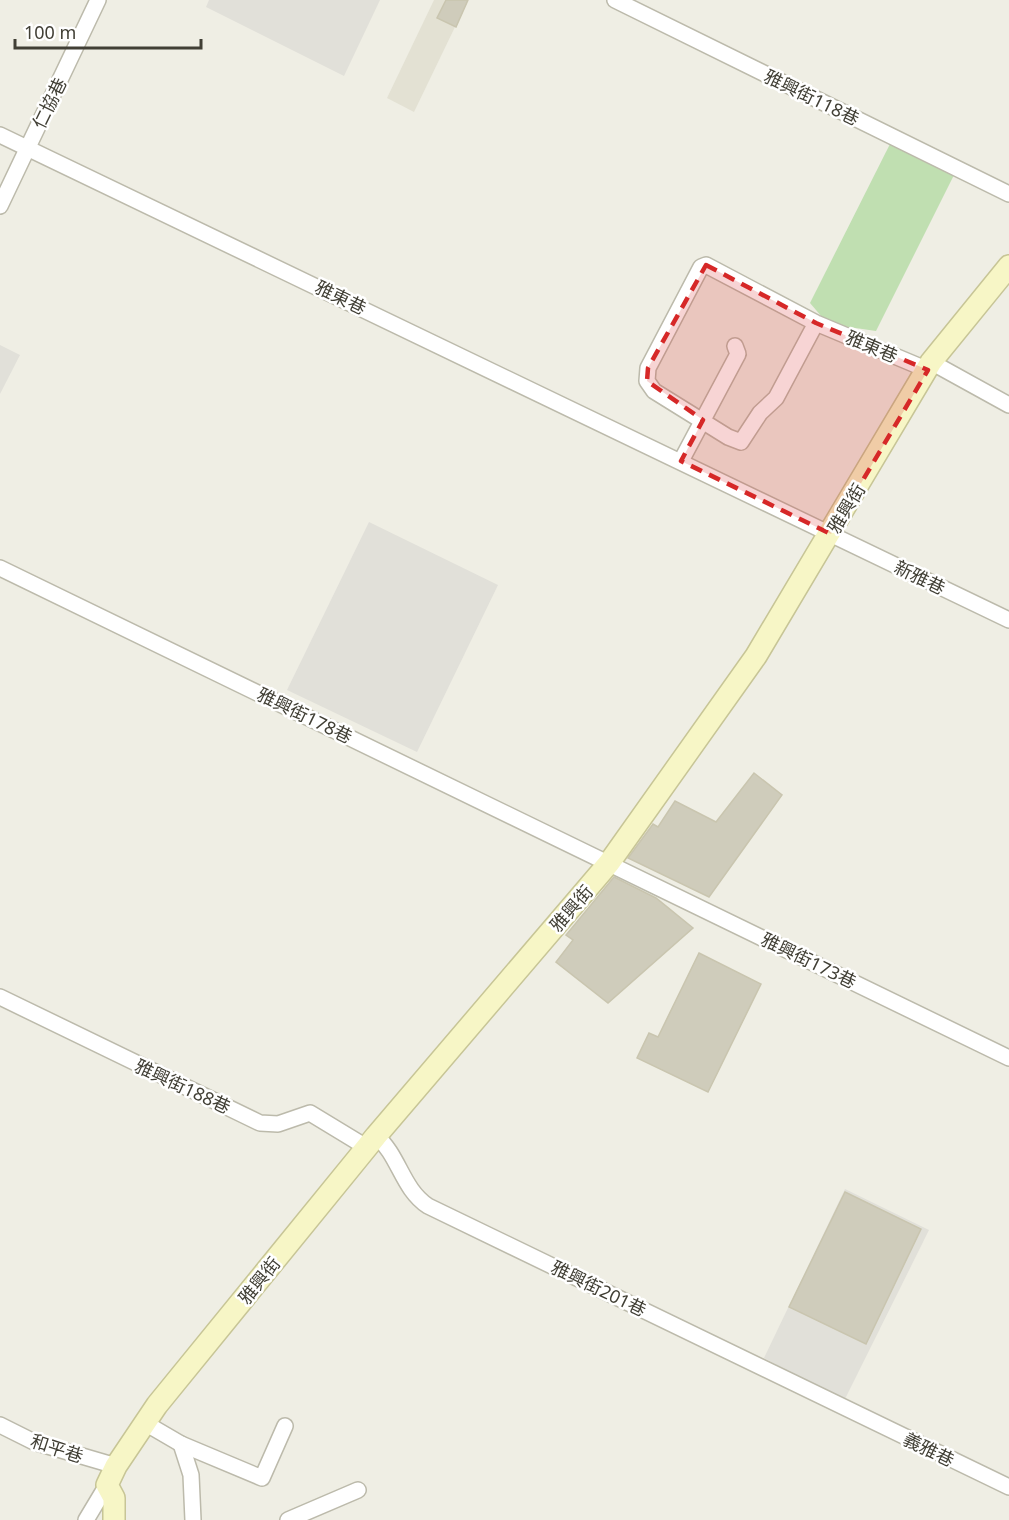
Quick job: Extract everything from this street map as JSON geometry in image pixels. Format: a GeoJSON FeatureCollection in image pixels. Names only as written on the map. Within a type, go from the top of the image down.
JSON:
{"type":"FeatureCollection","features":[{"type":"Feature","properties":{"kind":"street","name":"仁協巷"},"geometry":{"type":"LineString","coordinates":[[0,206],[98,0]]}},
{"type":"Feature","properties":{"kind":"street","name":"雅興街118巷"},"geometry":{"type":"LineString","coordinates":[[615,0],[1009,194]]}},
{"type":"Feature","properties":{"kind":"street","name":"雅東巷"},"geometry":{"type":"LineString","coordinates":[[0,135],[831,534]]}},
{"type":"Feature","properties":{"kind":"street","name":"雅東巷"},"geometry":{"type":"LineString","coordinates":[[816,323],[776,398],[760,413],[741,442],[649,386],[646,375],[701,267],[706,265],[816,323],[930,366],[1009,405]]}},
{"type":"Feature","properties":{"kind":"street","name":"雅興街"},"geometry":{"type":"LineString","coordinates":[[107,1485],[116,1466],[145,1424],[371,1142],[609,863],[756,656],[930,366],[1009,266]]}},
{"type":"Feature","properties":{"kind":"street"},"geometry":{"type":"LineString","coordinates":[[681,461],[738,354],[735,346]]}},
{"type":"Feature","properties":{"kind":"street","name":"新雅巷"},"geometry":{"type":"LineString","coordinates":[[831,534],[1009,620]]}},
{"type":"Feature","properties":{"kind":"street","name":"雅興街178巷"},"geometry":{"type":"LineString","coordinates":[[0,568],[609,863]]}},
{"type":"Feature","properties":{"kind":"street","name":"雅興街173巷"},"geometry":{"type":"LineString","coordinates":[[609,863],[1009,1058]]}},
{"type":"Feature","properties":{"kind":"street","name":"雅興街188巷"},"geometry":{"type":"LineString","coordinates":[[0,997],[260,1123],[278,1124],[310,1113],[371,1142]]}},
{"type":"Feature","properties":{"kind":"street","name":"雅興街201巷"},"geometry":{"type":"LineString","coordinates":[[371,1142],[387,1145],[410,1189],[428,1206],[849,1410]]}},
{"type":"Feature","properties":{"kind":"street","name":"義雅巷"},"geometry":{"type":"LineString","coordinates":[[849,1410],[1009,1488]]}},
{"type":"Feature","properties":{"kind":"street"},"geometry":{"type":"LineString","coordinates":[[145,1424],[181,1444],[262,1478],[285,1426]]}},
{"type":"Feature","properties":{"kind":"street","name":"和平巷"},"geometry":{"type":"LineString","coordinates":[[0,1425],[34,1442],[116,1466]]}},
{"type":"Feature","properties":{"kind":"street"},"geometry":{"type":"LineString","coordinates":[[181,1444],[191,1475],[193,1520]]}},
{"type":"Feature","properties":{"kind":"street"},"geometry":{"type":"LineString","coordinates":[[86,1520],[107,1485]]}},
{"type":"Feature","properties":{"kind":"street"},"geometry":{"type":"LineString","coordinates":[[107,1485],[114,1498],[114,1520]]}},
{"type":"Feature","properties":{"kind":"street"},"geometry":{"type":"LineString","coordinates":[[288,1520],[358,1490]]}},
{"type":"Feature","properties":{"kind":"highlighted area"},"geometry":{"type":"Polygon","coordinates":[[[706,265],[816,323],[928,370],[831,534],[681,461],[703,420],[647,381],[648,368],[706,265]]]}},
{"type":"Feature","properties":{"kind":"shaded area"},"geometry":{"type":"Polygon","coordinates":[[[209,0],[380,0],[344,76],[206,7],[209,0]]]}},
{"type":"Feature","properties":{"kind":"shaded area"},"geometry":{"type":"Polygon","coordinates":[[[434,0],[468,0],[414,112],[387,98],[434,0]]]}},
{"type":"Feature","properties":{"kind":"shaded area"},"geometry":{"type":"Polygon","coordinates":[[[0,345],[20,355],[0,394],[0,345]]]}},
{"type":"Feature","properties":{"kind":"shaded area"},"geometry":{"type":"Polygon","coordinates":[[[369,522],[498,585],[417,752],[287,690],[369,522]]]}},
{"type":"Feature","properties":{"kind":"shaded area"},"geometry":{"type":"Polygon","coordinates":[[[845,1189],[929,1230],[844,1401],[764,1358],[845,1189]]]}},
{"type":"Feature","properties":{"kind":"green space"},"geometry":{"type":"Polygon","coordinates":[[[891,142],[955,173],[876,331],[828,324],[810,303],[891,142]]]}},
{"type":"Feature","properties":{"kind":"building"},"geometry":{"type":"Polygon","coordinates":[[[446,0],[468,0],[456,27],[437,18],[446,0]]]}},
{"type":"Feature","properties":{"kind":"building"},"geometry":{"type":"Polygon","coordinates":[[[754,773],[782,795],[709,897],[628,858],[653,824],[658,827],[675,801],[716,822],[754,773]]]}},
{"type":"Feature","properties":{"kind":"building"},"geometry":{"type":"Polygon","coordinates":[[[614,877],[656,898],[693,928],[608,1003],[556,962],[573,940],[566,935],[614,877]]]}},
{"type":"Feature","properties":{"kind":"building"},"geometry":{"type":"Polygon","coordinates":[[[699,953],[761,984],[708,1092],[637,1058],[649,1033],[658,1037],[699,953]]]}},
{"type":"Feature","properties":{"kind":"building"},"geometry":{"type":"Polygon","coordinates":[[[845,1192],[921,1229],[866,1344],[789,1307],[845,1192]]]}}]}
